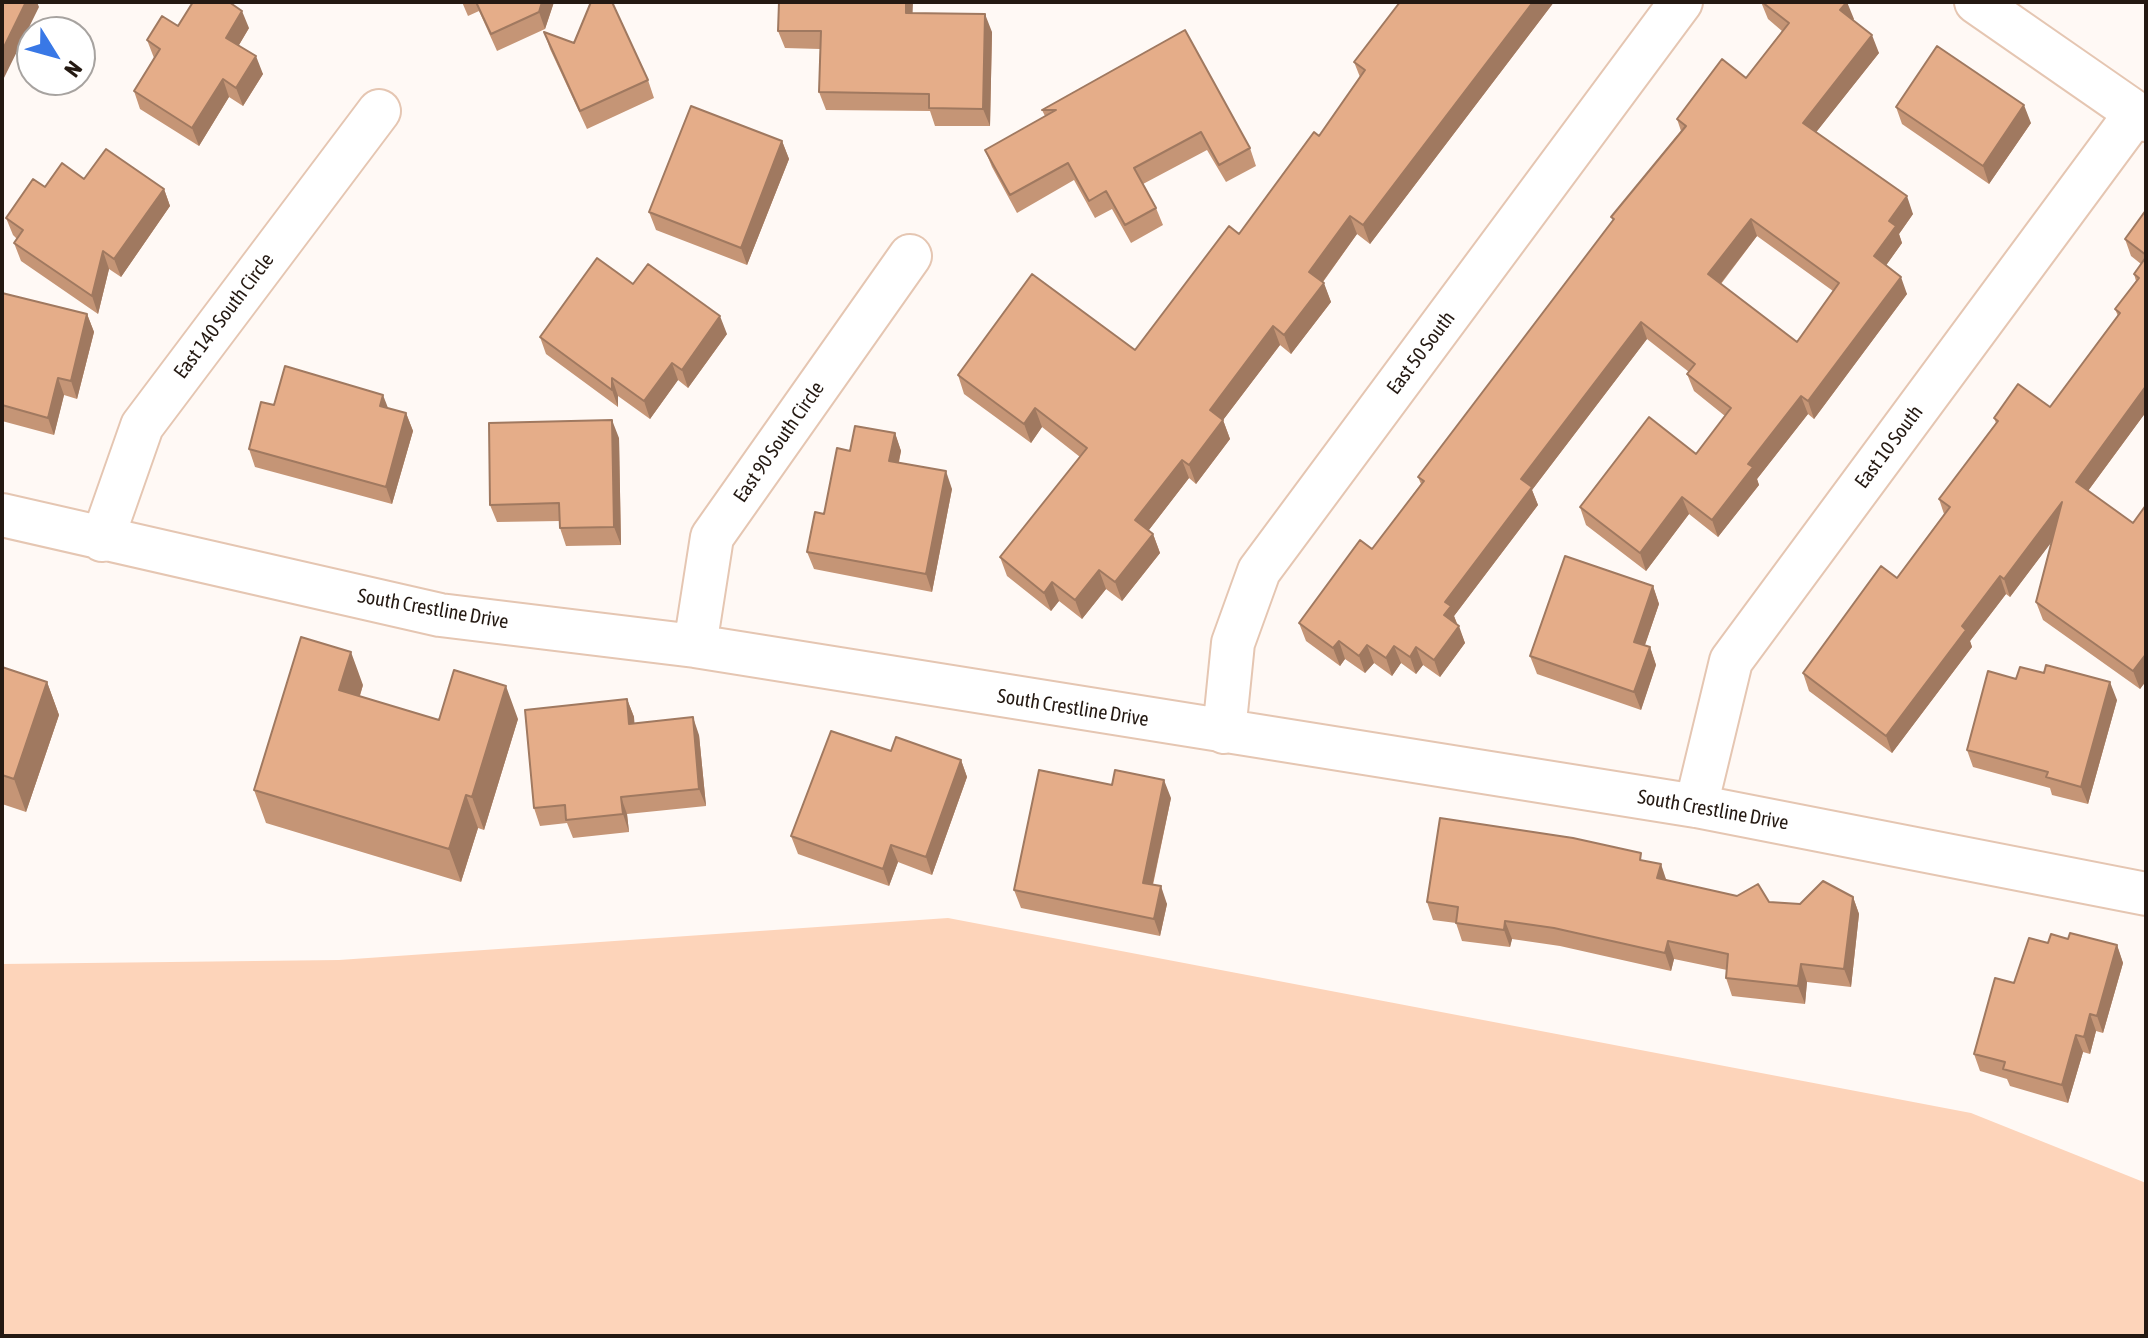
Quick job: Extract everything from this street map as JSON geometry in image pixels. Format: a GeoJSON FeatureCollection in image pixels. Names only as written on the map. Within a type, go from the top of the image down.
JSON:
{"type":"FeatureCollection","features":[{"type":"Feature","properties":{"kind":"street","name":"East 50 South"},"geometry":{"type":"LineString","coordinates":[[1224,732],[1233,643],[1259,571],[1681,2]]}},
{"type":"Feature","properties":{"kind":"street"},"geometry":{"type":"LineString","coordinates":[[1976,2],[2141,117]]}},
{"type":"Feature","properties":{"kind":"street","name":"East 140 South Circle"},"geometry":{"type":"LineString","coordinates":[[102,540],[142,426],[379,111]]}},
{"type":"Feature","properties":{"kind":"street","name":"East 10 South"},"geometry":{"type":"LineString","coordinates":[[1696,806],[1731,661],[2141,117]]}},
{"type":"Feature","properties":{"kind":"street","name":"East 90 South Circle"},"geometry":{"type":"LineString","coordinates":[[695,646],[712,537],[910,256]]}},
{"type":"Feature","properties":{"kind":"street","name":"South Crestline Drive"},"geometry":{"type":"LineString","coordinates":[[2,515],[440,615],[695,646],[1696,806],[2142,882]]}},
{"type":"Feature","properties":{"kind":"shaded area"},"geometry":{"type":"Polygon","coordinates":[[[948,918],[1971,1113],[2146,1183],[2146,1336],[2,1336],[2,964],[339,960],[948,918]]]}},
{"type":"Feature","properties":{"kind":"building"},"geometry":{"type":"Polygon","coordinates":[[[2,2],[26,2],[19,16],[16,16],[2,51],[2,2]]]}},
{"type":"Feature","properties":{"kind":"building"},"geometry":{"type":"Polygon","coordinates":[[[193,2],[229,2],[242,11],[226,38],[256,56],[236,88],[223,79],[192,128],[134,91],[160,49],[147,40],[162,16],[178,26],[193,2]]]}},
{"type":"Feature","properties":{"kind":"building"},"geometry":{"type":"Polygon","coordinates":[[[476,2],[542,2],[539,12],[491,34],[476,2]]]}},
{"type":"Feature","properties":{"kind":"building"},"geometry":{"type":"Polygon","coordinates":[[[591,2],[612,2],[648,80],[580,111],[544,32],[574,43],[591,2]]]}},
{"type":"Feature","properties":{"kind":"building"},"geometry":{"type":"Polygon","coordinates":[[[779,2],[906,2],[906,13],[985,14],[983,109],[929,108],[929,94],[819,92],[821,31],[778,31],[779,2]]]}},
{"type":"Feature","properties":{"kind":"building"},"geometry":{"type":"Polygon","coordinates":[[[1400,2],[1533,2],[1363,225],[1350,216],[1309,272],[1324,283],[1284,335],[1273,326],[1210,410],[1223,420],[1189,465],[1182,460],[1135,520],[1153,534],[1115,582],[1099,570],[1075,600],[1052,582],[1044,593],[1000,557],[1087,448],[1035,408],[1024,424],[958,375],[1032,274],[1135,350],[1229,226],[1239,234],[1314,132],[1319,136],[1365,70],[1354,62],[1400,2]]]}},
{"type":"Feature","properties":{"kind":"building"},"geometry":{"type":"Polygon","coordinates":[[[1762,2],[1847,2],[1840,10],[1872,35],[1803,123],[1907,196],[1889,221],[1896,226],[1874,256],[1901,277],[1808,401],[1801,396],[1748,464],[1753,467],[1712,520],[1682,497],[1640,553],[1580,507],[1649,417],[1696,454],[1731,408],[1687,374],[1695,364],[1641,322],[1521,479],[1532,487],[1445,602],[1451,606],[1444,615],[1459,626],[1434,660],[1416,647],[1410,657],[1394,646],[1386,658],[1367,645],[1359,656],[1339,641],[1333,648],[1299,623],[1360,540],[1372,549],[1424,481],[1418,477],[1614,219],[1611,217],[1686,126],[1677,119],[1722,59],[1746,78],[1789,23],[1762,2]],[[1751,219],[1708,274],[1797,342],[1839,283],[1751,219]]]}},
{"type":"Feature","properties":{"kind":"building"},"geometry":{"type":"Polygon","coordinates":[[[1185,30],[1250,148],[1219,165],[1201,132],[1134,168],[1156,208],[1125,225],[1106,191],[1089,201],[1068,163],[1010,195],[985,150],[1056,110],[1042,110],[1185,30]]]}},
{"type":"Feature","properties":{"kind":"building"},"geometry":{"type":"Polygon","coordinates":[[[1937,46],[2024,105],[1983,166],[1896,107],[1937,46]]]}},
{"type":"Feature","properties":{"kind":"building"},"geometry":{"type":"Polygon","coordinates":[[[691,106],[782,141],[741,248],[649,212],[691,106]]]}},
{"type":"Feature","properties":{"kind":"building"},"geometry":{"type":"Polygon","coordinates":[[[106,149],[164,189],[114,259],[103,251],[92,296],[14,243],[23,230],[6,218],[33,179],[45,187],[62,163],[84,179],[106,149]]]}},
{"type":"Feature","properties":{"kind":"building"},"geometry":{"type":"Polygon","coordinates":[[[2146,210],[2146,255],[2125,239],[2146,210]]]}},
{"type":"Feature","properties":{"kind":"building"},"geometry":{"type":"Polygon","coordinates":[[[2146,257],[2146,386],[2076,482],[2133,523],[2146,505],[2146,654],[2133,671],[2036,602],[2062,502],[2004,579],[2000,576],[1962,626],[1966,630],[1886,736],[1803,673],[1881,566],[1897,578],[1950,507],[1939,499],[1998,421],[1994,418],[2018,384],[2050,407],[2120,313],[2115,309],[2139,278],[2134,274],[2146,257]]]}},
{"type":"Feature","properties":{"kind":"building"},"geometry":{"type":"Polygon","coordinates":[[[597,258],[633,284],[648,264],[720,316],[682,370],[672,363],[644,401],[612,378],[612,390],[540,337],[597,258]]]}},
{"type":"Feature","properties":{"kind":"building"},"geometry":{"type":"Polygon","coordinates":[[[2,293],[87,314],[71,381],[58,378],[48,418],[2,405],[2,293]]]}},
{"type":"Feature","properties":{"kind":"building"},"geometry":{"type":"Polygon","coordinates":[[[285,366],[383,395],[380,406],[406,413],[386,487],[249,449],[261,402],[274,405],[285,366]]]}},
{"type":"Feature","properties":{"kind":"building"},"geometry":{"type":"Polygon","coordinates":[[[612,420],[614,527],[560,528],[559,503],[490,505],[489,423],[612,420]]]}},
{"type":"Feature","properties":{"kind":"building"},"geometry":{"type":"Polygon","coordinates":[[[855,426],[895,433],[889,461],[946,471],[926,574],[807,552],[815,512],[824,514],[837,448],[850,451],[855,426]]]}},
{"type":"Feature","properties":{"kind":"building"},"geometry":{"type":"Polygon","coordinates":[[[1565,556],[1653,586],[1634,642],[1650,647],[1634,692],[1530,656],[1565,556]]]}},
{"type":"Feature","properties":{"kind":"building"},"geometry":{"type":"Polygon","coordinates":[[[301,637],[351,652],[339,690],[439,720],[454,670],[506,686],[472,797],[466,795],[449,849],[254,790],[301,637]]]}},
{"type":"Feature","properties":{"kind":"building"},"geometry":{"type":"Polygon","coordinates":[[[2046,665],[2110,682],[2081,787],[2046,777],[2048,772],[1967,750],[1988,671],[2016,679],[2020,667],[2044,673],[2046,665]]]}},
{"type":"Feature","properties":{"kind":"building"},"geometry":{"type":"Polygon","coordinates":[[[2,667],[47,682],[14,779],[2,775],[2,667]]]}},
{"type":"Feature","properties":{"kind":"building"},"geometry":{"type":"Polygon","coordinates":[[[627,699],[629,724],[693,717],[699,789],[621,797],[623,814],[566,820],[565,805],[534,808],[525,710],[627,699]]]}},
{"type":"Feature","properties":{"kind":"building"},"geometry":{"type":"Polygon","coordinates":[[[831,731],[891,751],[896,737],[961,760],[926,857],[891,845],[883,869],[791,836],[831,731]]]}},
{"type":"Feature","properties":{"kind":"building"},"geometry":{"type":"Polygon","coordinates":[[[1039,770],[1112,785],[1115,770],[1164,780],[1143,883],[1161,886],[1154,919],[1014,890],[1039,770]]]}},
{"type":"Feature","properties":{"kind":"building"},"geometry":{"type":"Polygon","coordinates":[[[1440,818],[1573,838],[1641,853],[1640,860],[1661,864],[1657,878],[1737,896],[1758,884],[1769,902],[1800,904],[1823,881],[1853,897],[1844,969],[1801,964],[1798,986],[1726,978],[1728,954],[1668,941],[1665,953],[1554,928],[1505,921],[1504,930],[1456,923],[1458,907],[1427,902],[1440,818]]]}},
{"type":"Feature","properties":{"kind":"building"},"geometry":{"type":"Polygon","coordinates":[[[2070,933],[2117,945],[2097,1016],[2090,1014],[2084,1037],[2076,1035],[2062,1085],[2003,1069],[2005,1062],[1974,1054],[1995,978],[2014,983],[2029,938],[2048,943],[2051,934],[2068,939],[2070,933]]]}}]}
